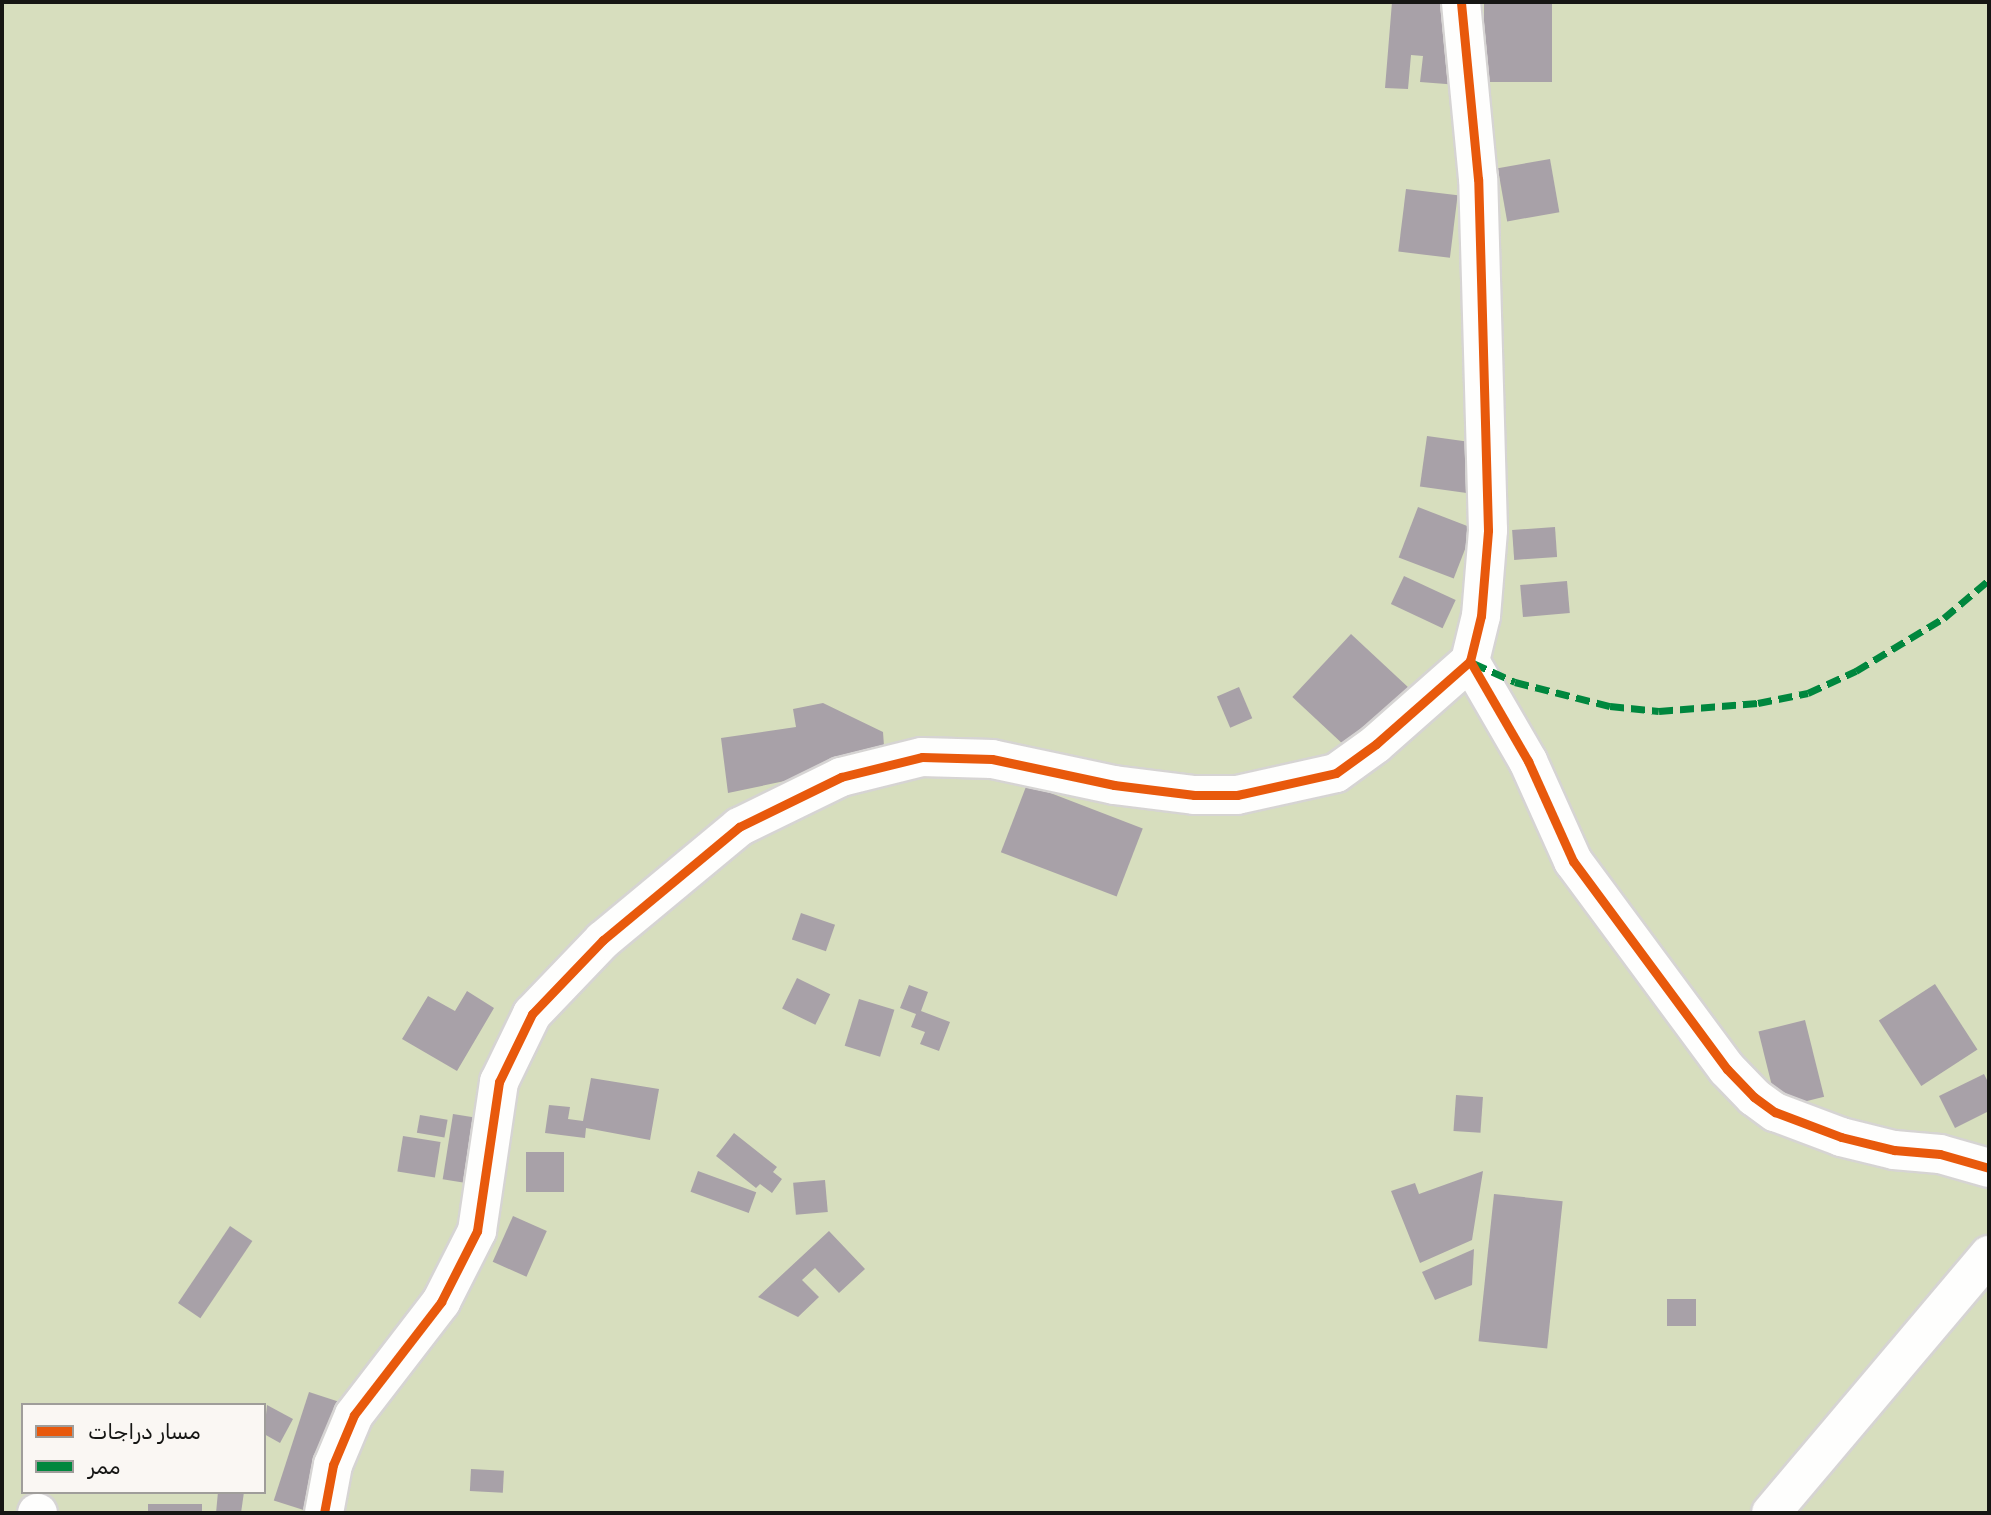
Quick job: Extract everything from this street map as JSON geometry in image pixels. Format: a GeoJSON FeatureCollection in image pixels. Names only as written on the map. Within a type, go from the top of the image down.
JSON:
{"type":"FeatureCollection","features":[{"type":"Feature","properties":{"kind":"street"},"geometry":{"type":"LineString","coordinates":[[324,1513],[333,1465],[354,1415],[434,1313],[477,1231],[499,1082],[532,1014],[603,940],[738,827],[841,778],[922,757],[992,759],[1114,785],[1194,795],[1237,795],[1336,773],[1385,737],[1470,661],[1482,605],[1488,530],[1478,180],[1461,2]]}},
{"type":"Feature","properties":{"kind":"street"},"geometry":{"type":"LineString","coordinates":[[1470,661],[1528,761],[1573,860],[1727,1069],[1754,1097],[1775,1112],[1841,1137],[1894,1150],[1940,1154],[1989,1168]]}},
{"type":"Feature","properties":{"kind":"street"},"geometry":{"type":"LineString","coordinates":[[1771,1513],[1989,1255]]}},
{"type":"Feature","properties":{"kind":"green space"},"geometry":{"type":"Polygon","coordinates":[[[2,2],[1989,2],[1989,1513],[2,1513],[2,2]]]}},
{"type":"Feature","properties":{"kind":"building"},"geometry":{"type":"Polygon","coordinates":[[[1392,2],[1453,2],[1459,85],[1420,82],[1423,56],[1411,55],[1408,89],[1385,88],[1392,2]]]}},
{"type":"Feature","properties":{"kind":"building"},"geometry":{"type":"Polygon","coordinates":[[[1484,2],[1552,2],[1552,82],[1484,82],[1484,2]]]}},
{"type":"Feature","properties":{"kind":"building"},"geometry":{"type":"Polygon","coordinates":[[[1550,159],[1559,212],[1507,221],[1498,168],[1550,159]]]}},
{"type":"Feature","properties":{"kind":"building"},"geometry":{"type":"Polygon","coordinates":[[[1406,189],[1458,195],[1450,258],[1398,252],[1406,189]]]}},
{"type":"Feature","properties":{"kind":"building"},"geometry":{"type":"Polygon","coordinates":[[[1427,436],[1476,443],[1468,493],[1420,487],[1427,436]]]}},
{"type":"Feature","properties":{"kind":"building"},"geometry":{"type":"Polygon","coordinates":[[[1418,507],[1473,528],[1454,579],[1399,557],[1418,507]]]}},
{"type":"Feature","properties":{"kind":"building"},"geometry":{"type":"Polygon","coordinates":[[[1555,527],[1557,557],[1514,560],[1512,530],[1555,527]]]}},
{"type":"Feature","properties":{"kind":"building"},"geometry":{"type":"Polygon","coordinates":[[[1404,576],[1456,600],[1443,628],[1391,604],[1404,576]]]}},
{"type":"Feature","properties":{"kind":"building"},"geometry":{"type":"Polygon","coordinates":[[[1567,581],[1570,613],[1523,617],[1520,585],[1567,581]]]}},
{"type":"Feature","properties":{"kind":"building"},"geometry":{"type":"Polygon","coordinates":[[[1351,634],[1410,689],[1351,751],[1292,697],[1351,634]]]}},
{"type":"Feature","properties":{"kind":"building"},"geometry":{"type":"Polygon","coordinates":[[[1239,687],[1252,718],[1230,728],[1217,696],[1239,687]]]}},
{"type":"Feature","properties":{"kind":"building"},"geometry":{"type":"Polygon","coordinates":[[[823,703],[883,732],[885,760],[728,793],[721,738],[796,727],[793,709],[823,703]]]}},
{"type":"Feature","properties":{"kind":"building"},"geometry":{"type":"Polygon","coordinates":[[[1027,784],[1143,828],[1117,897],[1001,852],[1027,784]]]}},
{"type":"Feature","properties":{"kind":"building"},"geometry":{"type":"Polygon","coordinates":[[[801,913],[835,925],[826,951],[792,939],[801,913]]]}},
{"type":"Feature","properties":{"kind":"building"},"geometry":{"type":"Polygon","coordinates":[[[797,978],[830,994],[815,1025],[782,1009],[797,978]]]}},
{"type":"Feature","properties":{"kind":"building"},"geometry":{"type":"Polygon","coordinates":[[[1935,984],[1977,1049],[1921,1086],[1879,1020],[1935,984]]]}},
{"type":"Feature","properties":{"kind":"building"},"geometry":{"type":"Polygon","coordinates":[[[909,985],[928,992],[921,1011],[950,1022],[939,1051],[920,1044],[925,1032],[911,1027],[916,1014],[900,1008],[909,985]]]}},
{"type":"Feature","properties":{"kind":"building"},"geometry":{"type":"Polygon","coordinates":[[[467,991],[494,1008],[457,1071],[402,1039],[428,996],[455,1011],[467,991]]]}},
{"type":"Feature","properties":{"kind":"building"},"geometry":{"type":"Polygon","coordinates":[[[859,999],[894,1010],[880,1057],[845,1046],[859,999]]]}},
{"type":"Feature","properties":{"kind":"building"},"geometry":{"type":"Polygon","coordinates":[[[1805,1020],[1824,1097],[1778,1108],[1758,1032],[1805,1020]]]}},
{"type":"Feature","properties":{"kind":"building"},"geometry":{"type":"Polygon","coordinates":[[[1984,1074],[1989,1084],[1989,1111],[1955,1128],[1939,1096],[1984,1074]]]}},
{"type":"Feature","properties":{"kind":"building"},"geometry":{"type":"Polygon","coordinates":[[[591,1078],[659,1089],[650,1140],[586,1128],[585,1138],[545,1133],[549,1105],[570,1107],[568,1119],[583,1121],[591,1078]]]}},
{"type":"Feature","properties":{"kind":"building"},"geometry":{"type":"Polygon","coordinates":[[[1456,1095],[1483,1097],[1480,1133],[1453,1131],[1456,1095]]]}},
{"type":"Feature","properties":{"kind":"building"},"geometry":{"type":"Polygon","coordinates":[[[453,1114],[483,1119],[472,1184],[443,1179],[453,1114]]]}},
{"type":"Feature","properties":{"kind":"building"},"geometry":{"type":"Polygon","coordinates":[[[420,1115],[448,1120],[444,1138],[417,1133],[420,1115]]]}},
{"type":"Feature","properties":{"kind":"building"},"geometry":{"type":"Polygon","coordinates":[[[734,1133],[777,1167],[773,1172],[782,1179],[772,1193],[760,1184],[756,1188],[716,1156],[734,1133]]]}},
{"type":"Feature","properties":{"kind":"building"},"geometry":{"type":"Polygon","coordinates":[[[403,1136],[441,1142],[435,1178],[397,1172],[403,1136]]]}},
{"type":"Feature","properties":{"kind":"building"},"geometry":{"type":"Polygon","coordinates":[[[526,1152],[564,1152],[564,1192],[526,1192],[526,1152]]]}},
{"type":"Feature","properties":{"kind":"building"},"geometry":{"type":"Polygon","coordinates":[[[698,1171],[756,1192],[749,1213],[690,1192],[698,1171]]]}},
{"type":"Feature","properties":{"kind":"building"},"geometry":{"type":"Polygon","coordinates":[[[1483,1171],[1472,1240],[1420,1263],[1391,1191],[1415,1183],[1419,1194],[1483,1171]]]}},
{"type":"Feature","properties":{"kind":"building"},"geometry":{"type":"Polygon","coordinates":[[[825,1180],[828,1212],[796,1215],[793,1183],[825,1180]]]}},
{"type":"Feature","properties":{"kind":"building"},"geometry":{"type":"Polygon","coordinates":[[[1494,1194],[1563,1201],[1547,1348],[1479,1341],[1494,1194]]]}},
{"type":"Feature","properties":{"kind":"building"},"geometry":{"type":"Polygon","coordinates":[[[513,1216],[547,1231],[526,1277],[493,1262],[513,1216]]]}},
{"type":"Feature","properties":{"kind":"building"},"geometry":{"type":"Polygon","coordinates":[[[230,1226],[252,1241],[200,1318],[178,1303],[230,1226]]]}},
{"type":"Feature","properties":{"kind":"building"},"geometry":{"type":"Polygon","coordinates":[[[829,1231],[865,1269],[839,1293],[815,1268],[802,1280],[819,1297],[798,1317],[758,1297],[829,1231]]]}},
{"type":"Feature","properties":{"kind":"building"},"geometry":{"type":"Polygon","coordinates":[[[1474,1249],[1472,1285],[1435,1300],[1422,1272],[1474,1249]]]}},
{"type":"Feature","properties":{"kind":"building"},"geometry":{"type":"Polygon","coordinates":[[[1667,1299],[1696,1299],[1696,1326],[1667,1326],[1667,1299]]]}},
{"type":"Feature","properties":{"kind":"building"},"geometry":{"type":"Polygon","coordinates":[[[309,1392],[340,1402],[305,1511],[274,1500],[309,1392]]]}},
{"type":"Feature","properties":{"kind":"building"},"geometry":{"type":"Polygon","coordinates":[[[267,1405],[293,1419],[280,1443],[266,1435],[267,1405]]]}},
{"type":"Feature","properties":{"kind":"building"},"geometry":{"type":"Polygon","coordinates":[[[471,1469],[504,1471],[503,1493],[470,1491],[471,1469]]]}},
{"type":"Feature","properties":{"kind":"building"},"geometry":{"type":"Polygon","coordinates":[[[218,1494],[244,1494],[241,1513],[216,1513],[218,1494]]]}},
{"type":"Feature","properties":{"kind":"building"},"geometry":{"type":"Polygon","coordinates":[[[148,1504],[202,1504],[202,1513],[148,1513],[148,1504]]]}},
{"type":"Feature","properties":{"kind":"marked path"},"geometry":{"type":"LineString","coordinates":[[1473,663],[1515,682],[1610,706],[1659,711],[1758,703],[1808,693],[1856,671],[1944,618],[1989,580]]}},
{"type":"Feature","properties":{"kind":"cycle path"},"geometry":{"type":"LineString","coordinates":[[324,1513],[333,1465],[354,1415],[441,1302],[477,1231],[499,1082],[532,1014],[603,940],[739,827],[841,777],[922,757],[992,759],[1114,785],[1194,795],[1237,795],[1336,773],[1376,744],[1470,661],[1481,616],[1488,530],[1478,179],[1461,2]]}},
{"type":"Feature","properties":{"kind":"cycle path"},"geometry":{"type":"LineString","coordinates":[[1470,661],[1528,761],[1573,861],[1727,1069],[1754,1097],[1775,1112],[1841,1137],[1894,1150],[1940,1154],[1989,1168]]}}]}
